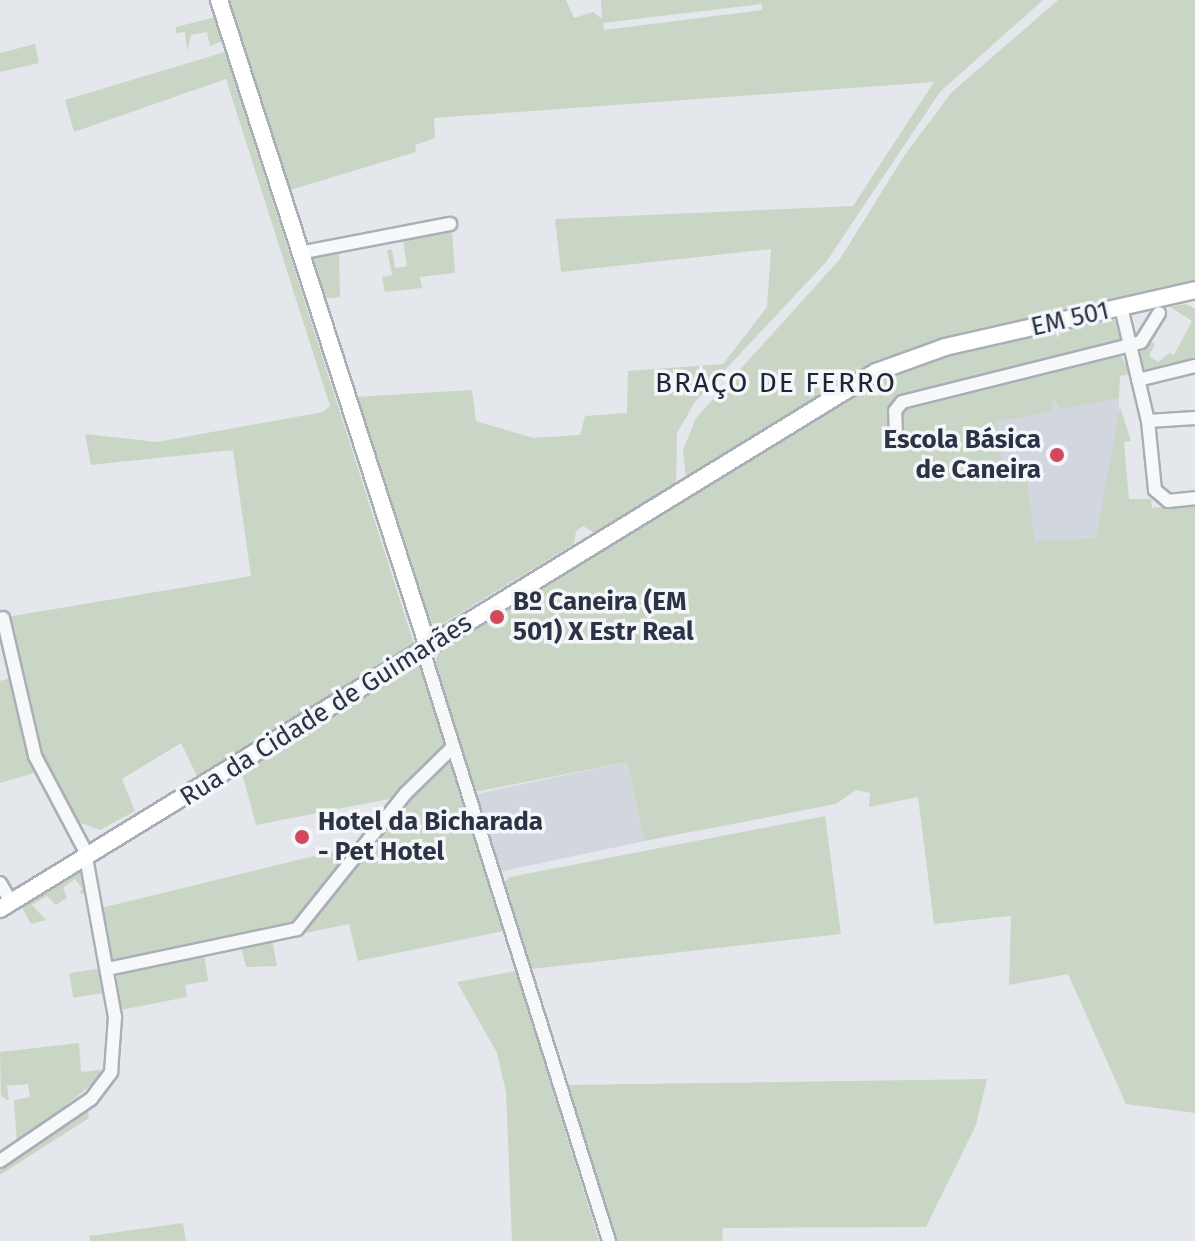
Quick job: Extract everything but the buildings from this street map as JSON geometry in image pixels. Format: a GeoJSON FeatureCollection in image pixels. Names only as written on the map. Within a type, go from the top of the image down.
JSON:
{"type":"FeatureCollection","features":[{"type":"Feature","properties":{"kind":"main road"},"geometry":{"type":"LineString","coordinates":[[219,0],[425,649]]}},
{"type":"Feature","properties":{"kind":"main road","name":"EM 501"},"geometry":{"type":"LineString","coordinates":[[945,347],[1195,290]]}},
{"type":"Feature","properties":{"kind":"main road","name":"Rua da Cidade de Guimarães"},"geometry":{"type":"LineString","coordinates":[[6,906],[876,372],[945,347]]}},
{"type":"Feature","properties":{"kind":"street"},"geometry":{"type":"LineString","coordinates":[[299,253],[450,224]]}},
{"type":"Feature","properties":{"kind":"street"},"geometry":{"type":"LineString","coordinates":[[1121,307],[1148,421],[1155,490],[1168,501],[1195,498]]}},
{"type":"Feature","properties":{"kind":"street"},"geometry":{"type":"LineString","coordinates":[[896,436],[895,411],[902,402],[1141,342],[1159,313]]}},
{"type":"Feature","properties":{"kind":"street"},"geometry":{"type":"LineString","coordinates":[[1138,380],[1195,366]]}},
{"type":"Feature","properties":{"kind":"street"},"geometry":{"type":"LineString","coordinates":[[1148,421],[1195,418]]}},
{"type":"Feature","properties":{"kind":"street"},"geometry":{"type":"LineString","coordinates":[[0,1161],[36,1140],[106,1083],[115,1030],[108,969],[87,857],[35,756],[3,618]]}},
{"type":"Feature","properties":{"kind":"street"},"geometry":{"type":"LineString","coordinates":[[425,649],[609,1241]]}},
{"type":"Feature","properties":{"kind":"street"},"geometry":{"type":"LineString","coordinates":[[108,969],[297,929],[406,793],[453,747]]}},
{"type":"Feature","properties":{"kind":"street"},"geometry":{"type":"LineString","coordinates":[[0,883],[6,906]]}},
{"type":"Feature","properties":{"kind":"shaded area","name":"Escola Básica de Caneira"},"geometry":{"type":"Polygon","coordinates":[[[1118,383],[1120,431],[1096,538],[1035,542],[1026,470],[992,475],[983,413],[1118,383]]]}},
{"type":"Feature","properties":{"kind":"shaded area"},"geometry":{"type":"Polygon","coordinates":[[[627,762],[644,841],[492,873],[475,794],[627,762]]]}},
{"type":"Feature","properties":{"kind":"green space"},"geometry":{"type":"Polygon","coordinates":[[[225,0],[566,0],[574,18],[593,12],[602,19],[601,0],[1043,0],[940,92],[826,262],[695,402],[677,433],[676,486],[598,535],[583,526],[576,531],[574,544],[439,626],[427,623],[354,397],[472,390],[476,421],[533,438],[580,435],[585,416],[627,413],[628,371],[723,364],[767,307],[771,249],[561,272],[555,219],[853,206],[934,82],[434,118],[435,138],[415,145],[416,152],[287,191],[225,0]],[[762,4],[603,23],[604,30],[762,10],[762,4]]]}},
{"type":"Feature","properties":{"kind":"green space"},"geometry":{"type":"Polygon","coordinates":[[[1058,0],[1195,0],[1195,285],[1119,298],[919,355],[686,478],[683,450],[696,418],[840,259],[904,156],[952,92],[1058,0]]]}},
{"type":"Feature","properties":{"kind":"green space"},"geometry":{"type":"Polygon","coordinates":[[[216,17],[223,41],[210,46],[207,32],[191,35],[187,51],[185,32],[176,33],[176,27],[216,17]]]}},
{"type":"Feature","properties":{"kind":"green space"},"geometry":{"type":"Polygon","coordinates":[[[35,44],[39,63],[0,72],[0,53],[35,44]]]}},
{"type":"Feature","properties":{"kind":"green space"},"geometry":{"type":"Polygon","coordinates":[[[225,52],[414,644],[198,778],[181,743],[122,779],[135,811],[100,830],[73,820],[46,768],[7,617],[251,576],[233,450],[91,465],[85,434],[157,442],[323,412],[330,406],[226,79],[74,132],[65,100],[225,52]]]}},
{"type":"Feature","properties":{"kind":"green space"},"geometry":{"type":"Polygon","coordinates":[[[452,230],[455,273],[420,277],[422,288],[385,292],[382,277],[392,275],[387,250],[392,249],[395,268],[407,266],[403,240],[390,242],[394,238],[452,230]]]}},
{"type":"Feature","properties":{"kind":"green space"},"geometry":{"type":"Polygon","coordinates":[[[339,252],[340,297],[321,299],[307,258],[339,252]]]}},
{"type":"Feature","properties":{"kind":"green space"},"geometry":{"type":"Polygon","coordinates":[[[1186,304],[1195,309],[1195,360],[1144,371],[1139,355],[1149,340],[1155,344],[1149,356],[1158,362],[1169,353],[1174,355],[1192,321],[1170,307],[1186,304]]]}},
{"type":"Feature","properties":{"kind":"green space"},"geometry":{"type":"Polygon","coordinates":[[[1106,317],[1118,322],[1121,339],[1114,345],[896,399],[889,405],[891,441],[902,441],[901,408],[1121,355],[1130,374],[1120,376],[1119,398],[1061,409],[1053,397],[1050,411],[996,422],[1003,465],[1022,463],[1026,470],[1035,541],[1096,538],[1120,407],[1131,441],[1124,442],[1129,499],[1151,499],[1152,508],[1195,504],[1195,1113],[1126,1104],[1068,974],[1009,985],[1011,916],[934,924],[918,797],[869,807],[870,793],[856,790],[836,804],[644,841],[627,762],[475,792],[434,670],[440,645],[869,383],[943,353],[1106,317]]]}},
{"type":"Feature","properties":{"kind":"green space"},"geometry":{"type":"Polygon","coordinates":[[[419,660],[445,742],[394,798],[256,825],[241,769],[419,660]]]}},
{"type":"Feature","properties":{"kind":"green space"},"geometry":{"type":"Polygon","coordinates":[[[11,678],[34,773],[0,783],[0,681],[11,678]]]}},
{"type":"Feature","properties":{"kind":"green space"},"geometry":{"type":"Polygon","coordinates":[[[447,758],[451,760],[504,931],[358,961],[349,924],[305,933],[376,833],[447,758]]]}},
{"type":"Feature","properties":{"kind":"green space"},"geometry":{"type":"Polygon","coordinates":[[[825,816],[841,934],[531,969],[504,882],[510,877],[825,816]]]}},
{"type":"Feature","properties":{"kind":"green space"},"geometry":{"type":"Polygon","coordinates":[[[355,846],[300,920],[116,964],[111,960],[101,908],[355,846]]]}},
{"type":"Feature","properties":{"kind":"green space"},"geometry":{"type":"Polygon","coordinates":[[[82,869],[86,893],[79,894],[82,889],[75,879],[63,888],[67,898],[56,905],[47,896],[32,905],[46,920],[31,924],[21,906],[82,869]]]}},
{"type":"Feature","properties":{"kind":"green space"},"geometry":{"type":"Polygon","coordinates":[[[272,940],[277,966],[246,967],[241,946],[272,940]]]}},
{"type":"Feature","properties":{"kind":"green space"},"geometry":{"type":"Polygon","coordinates":[[[204,954],[208,981],[185,985],[187,997],[121,1010],[116,979],[120,971],[204,954]]]}},
{"type":"Feature","properties":{"kind":"green space"},"geometry":{"type":"Polygon","coordinates":[[[102,968],[106,993],[73,998],[69,973],[102,968]]]}},
{"type":"Feature","properties":{"kind":"green space"},"geometry":{"type":"Polygon","coordinates":[[[516,971],[599,1241],[512,1241],[506,1092],[497,1053],[457,982],[516,971]]]}},
{"type":"Feature","properties":{"kind":"green space"},"geometry":{"type":"Polygon","coordinates":[[[79,1043],[81,1072],[100,1070],[101,1077],[17,1145],[14,1100],[30,1097],[28,1084],[7,1086],[9,1101],[1,1096],[0,1052],[79,1043]]]}},
{"type":"Feature","properties":{"kind":"green space"},"geometry":{"type":"Polygon","coordinates":[[[987,1079],[976,1125],[926,1227],[723,1228],[722,1241],[616,1241],[565,1085],[987,1079]]]}},
{"type":"Feature","properties":{"kind":"green space"},"geometry":{"type":"Polygon","coordinates":[[[87,1106],[89,1118],[0,1175],[0,1167],[87,1106]]]}},
{"type":"Feature","properties":{"kind":"green space"},"geometry":{"type":"Polygon","coordinates":[[[183,1223],[186,1241],[90,1241],[89,1236],[183,1223]]]}},
{"type":"Feature","properties":{"kind":"place","name":"Escola Básica de Caneira"},"geometry":{"type":"Point","coordinates":[1057,455]}},
{"type":"Feature","properties":{"kind":"place","name":"Bº Caneira (EM 501) X Estr Real"},"geometry":{"type":"Point","coordinates":[497,617]}},
{"type":"Feature","properties":{"kind":"place","name":"Hotel da Bicharada - Pet Hotel"},"geometry":{"type":"Point","coordinates":[302,837]}},
{"type":"Feature","properties":{"kind":"district","name":"BRAÇO DE FERRO"},"geometry":{"type":"Point","coordinates":[776,383]}}]}
